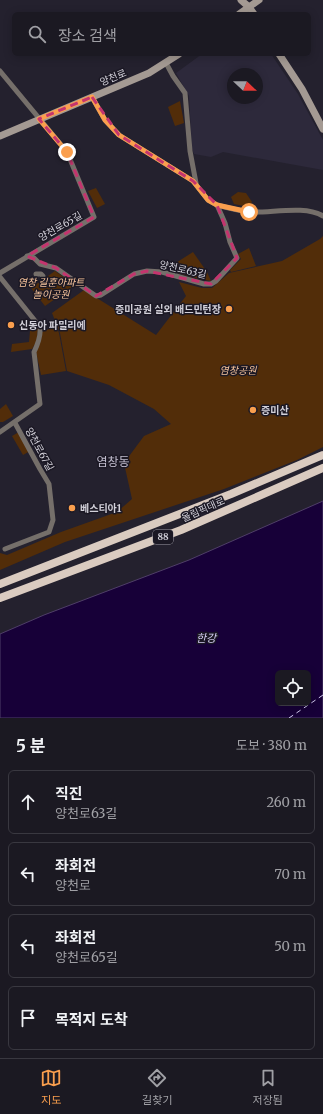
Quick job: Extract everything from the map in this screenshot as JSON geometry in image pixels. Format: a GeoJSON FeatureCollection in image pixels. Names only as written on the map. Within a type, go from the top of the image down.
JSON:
{"type":"FeatureCollection","features":[{"type":"Feature","properties":{"kind":"highway","name":"올림픽대로"},"geometry":{"type":"LineString","coordinates":[[0,584],[231,494],[323,455]]}},
{"type":"Feature","properties":{"kind":"highway","name":"올림픽대로"},"geometry":{"type":"LineString","coordinates":[[0,598],[181,530],[323,468]]}},
{"type":"Feature","properties":{"kind":"highway"},"geometry":{"type":"LineString","coordinates":[[0,601],[11,594]]}},
{"type":"Feature","properties":{"kind":"main road"},"geometry":{"type":"LineString","coordinates":[[241,0],[253,12]]}},
{"type":"Feature","properties":{"kind":"main road"},"geometry":{"type":"LineString","coordinates":[[242,12],[259,0]]}},
{"type":"Feature","properties":{"kind":"main road","name":"양천로"},"geometry":{"type":"LineString","coordinates":[[0,136],[149,73],[176,56]]}},
{"type":"Feature","properties":{"kind":"main road"},"geometry":{"type":"LineString","coordinates":[[280,56],[302,89],[323,130]]}},
{"type":"Feature","properties":{"kind":"street"},"geometry":{"type":"LineString","coordinates":[[166,62],[173,76],[185,93],[190,151],[196,184]]}},
{"type":"Feature","properties":{"kind":"street"},"geometry":{"type":"LineString","coordinates":[[0,71],[39,119]]}},
{"type":"Feature","properties":{"kind":"street","name":"양천로63길"},"geometry":{"type":"LineString","coordinates":[[92,97],[105,120],[119,135],[193,181],[208,200],[217,205],[249,212],[291,209],[319,213],[323,216]]}},
{"type":"Feature","properties":{"kind":"street","name":"양천로65길"},"geometry":{"type":"LineString","coordinates":[[0,273],[94,217],[67,152],[39,119]]}},
{"type":"Feature","properties":{"kind":"street","name":"양천로63길"},"geometry":{"type":"LineString","coordinates":[[27,256],[34,258],[40,264],[56,268],[96,296],[101,295],[134,274],[147,271],[162,272],[204,284],[211,284],[216,281],[237,258],[217,205]]}},
{"type":"Feature","properties":{"kind":"street"},"geometry":{"type":"LineString","coordinates":[[36,274],[41,274],[43,276]]}},
{"type":"Feature","properties":{"kind":"street","name":"양천로67길"},"geometry":{"type":"LineString","coordinates":[[0,277],[40,327],[37,346],[34,352],[40,404],[15,423],[0,432]]}},
{"type":"Feature","properties":{"kind":"street","name":"양천로67길"},"geometry":{"type":"LineString","coordinates":[[5,549],[49,532],[53,520],[49,484],[15,423]]}},
{"type":"Feature","properties":{"kind":"highlighted area"},"geometry":{"type":"Polygon","coordinates":[[[92,97],[119,135],[193,181],[217,205],[237,258],[211,284],[147,271],[134,274],[96,296],[56,268],[27,256],[94,217],[67,152],[39,119],[92,97]]]}},
{"type":"Feature","properties":{"kind":"shaded area"},"geometry":{"type":"Polygon","coordinates":[[[199,56],[272,56],[298,94],[323,140],[323,170],[223,152],[211,157],[194,154],[192,149],[189,96],[176,73],[199,56]]]}},
{"type":"Feature","properties":{"kind":"green space"},"geometry":{"type":"Polygon","coordinates":[[[180,101],[184,123],[175,126],[168,107],[180,101]]]}},
{"type":"Feature","properties":{"kind":"green space"},"geometry":{"type":"Polygon","coordinates":[[[96,188],[105,204],[97,208],[88,191],[96,188]]]}},
{"type":"Feature","properties":{"kind":"green space"},"geometry":{"type":"Polygon","coordinates":[[[238,192],[246,193],[252,202],[249,207],[234,204],[231,197],[238,192]]]}},
{"type":"Feature","properties":{"kind":"green space","name":"염창공원"},"geometry":{"type":"Polygon","coordinates":[[[323,236],[323,447],[297,460],[224,489],[65,542],[0,570],[0,553],[7,555],[61,532],[117,512],[132,499],[124,463],[144,436],[171,424],[154,409],[109,385],[67,371],[60,333],[52,313],[84,290],[156,335],[186,296],[179,282],[202,288],[212,288],[229,273],[282,261],[323,236]]]}},
{"type":"Feature","properties":{"kind":"green space"},"geometry":{"type":"Polygon","coordinates":[[[249,248],[256,266],[231,272],[230,270],[241,259],[238,254],[249,248]]]}},
{"type":"Feature","properties":{"kind":"green space"},"geometry":{"type":"Polygon","coordinates":[[[193,252],[207,272],[211,281],[174,272],[171,266],[193,252]]]}},
{"type":"Feature","properties":{"kind":"green space","name":"염창 길훈아파트 놀이공원"},"geometry":{"type":"Polygon","coordinates":[[[55,271],[75,285],[45,306],[31,288],[55,271]]]}},
{"type":"Feature","properties":{"kind":"green space"},"geometry":{"type":"Polygon","coordinates":[[[56,326],[59,333],[66,371],[41,375],[36,352],[42,332],[56,326]]]}},
{"type":"Feature","properties":{"kind":"green space"},"geometry":{"type":"Polygon","coordinates":[[[38,327],[37,341],[32,349],[11,352],[12,344],[29,342],[30,331],[38,327]]]}},
{"type":"Feature","properties":{"kind":"green space"},"geometry":{"type":"Polygon","coordinates":[[[6,404],[13,416],[3,422],[0,422],[0,409],[6,404]]]}},
{"type":"Feature","properties":{"kind":"green space"},"geometry":{"type":"Polygon","coordinates":[[[19,432],[30,451],[23,455],[12,436],[19,432]]]}},
{"type":"Feature","properties":{"kind":"water","name":"한강"},"geometry":{"type":"Polygon","coordinates":[[[323,501],[323,718],[0,718],[0,634],[44,615],[189,560],[323,501]]]}},
{"type":"Feature","properties":{"kind":"ferry route"},"geometry":{"type":"LineString","coordinates":[[289,718],[323,695]]}},
{"type":"Feature","properties":{"kind":"place","name":"증미공원 실외 배드민턴장"},"geometry":{"type":"Point","coordinates":[229,309]}},
{"type":"Feature","properties":{"kind":"place","name":"신동아 파밀리에"},"geometry":{"type":"Point","coordinates":[11,325]}},
{"type":"Feature","properties":{"kind":"place","name":"증미산"},"geometry":{"type":"Point","coordinates":[253,410]}},
{"type":"Feature","properties":{"kind":"place","name":"베스티아1"},"geometry":{"type":"Point","coordinates":[72,508]}},
{"type":"Feature","properties":{"kind":"district","name":"염창동"},"geometry":{"type":"Point","coordinates":[113,462]}},
{"type":"Feature","properties":{"kind":"route"},"geometry":{"type":"LineString","coordinates":[[67,152],[39,119],[92,97],[105,120],[119,135],[193,181],[208,200],[217,205],[249,212]]}}]}
